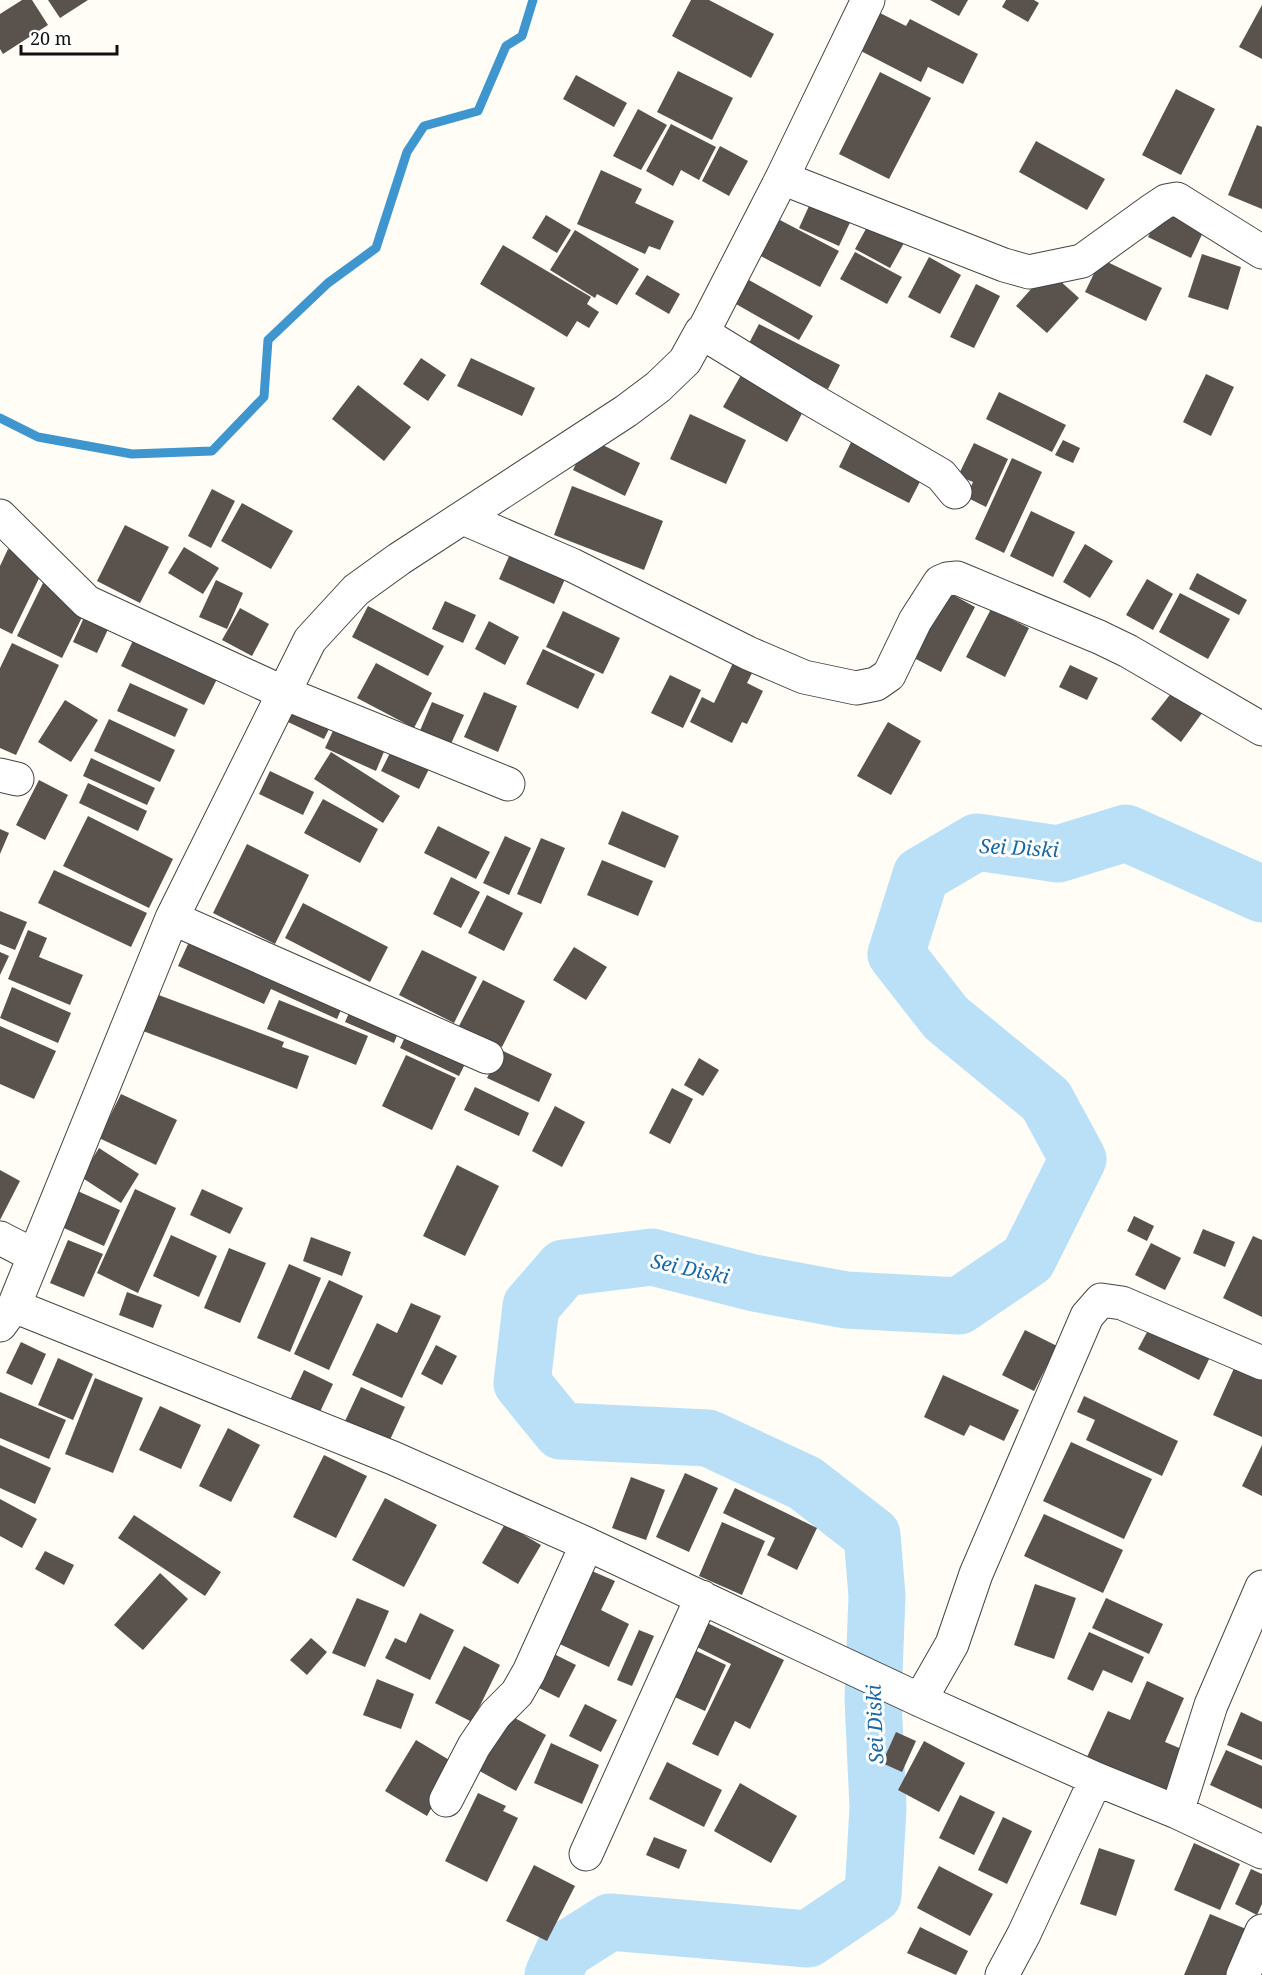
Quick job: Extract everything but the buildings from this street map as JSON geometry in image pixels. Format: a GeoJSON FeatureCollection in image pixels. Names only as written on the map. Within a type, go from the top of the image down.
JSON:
{"type":"FeatureCollection","features":[{"type":"Feature","properties":{"kind":"street"},"geometry":{"type":"LineString","coordinates":[[868,0],[782,178],[703,332],[700,332],[685,361],[658,387],[626,411],[399,559],[356,590],[310,640],[172,918],[109,1075],[7,1316],[393,1458],[587,1544],[920,1700],[1096,1779],[1177,1812],[1262,1852]]}},
{"type":"Feature","properties":{"kind":"street"},"geometry":{"type":"LineString","coordinates":[[782,178],[1004,265],[1029,272],[1082,261],[1166,201],[1177,199],[1262,252]]}},
{"type":"Feature","properties":{"kind":"street"},"geometry":{"type":"LineString","coordinates":[[700,332],[941,475],[955,492]]}},
{"type":"Feature","properties":{"kind":"street"},"geometry":{"type":"LineString","coordinates":[[0,516],[87,602],[284,693],[508,784]]}},
{"type":"Feature","properties":{"kind":"street"},"geometry":{"type":"LineString","coordinates":[[463,518],[572,565],[748,653],[804,677],[856,688],[876,684],[889,675],[915,621],[940,582],[957,578],[1128,651],[1262,729]]}},
{"type":"Feature","properties":{"kind":"street"},"geometry":{"type":"LineString","coordinates":[[172,918],[487,1057]]}},
{"type":"Feature","properties":{"kind":"street"},"geometry":{"type":"LineString","coordinates":[[0,1238],[33,1255]]}},
{"type":"Feature","properties":{"kind":"street"},"geometry":{"type":"LineString","coordinates":[[920,1700],[952,1644],[976,1574],[1087,1316],[1101,1300],[1122,1303],[1262,1363]]}},
{"type":"Feature","properties":{"kind":"street"},"geometry":{"type":"LineString","coordinates":[[446,1800],[474,1746],[495,1715],[517,1693],[529,1672],[587,1544]]}},
{"type":"Feature","properties":{"kind":"street"},"geometry":{"type":"LineString","coordinates":[[1177,1812],[1211,1705],[1262,1587]]}},
{"type":"Feature","properties":{"kind":"street"},"geometry":{"type":"LineString","coordinates":[[586,1854],[702,1597]]}},
{"type":"Feature","properties":{"kind":"street"},"geometry":{"type":"LineString","coordinates":[[1002,1975],[1024,1934],[1096,1779]]}},
{"type":"Feature","properties":{"kind":"street"},"geometry":{"type":"LineString","coordinates":[[1243,1975],[1262,1931]]}},
{"type":"Feature","properties":{"kind":"waterway"},"geometry":{"type":"LineString","coordinates":[[0,418],[38,437],[132,454],[212,451],[264,397],[268,340],[328,283],[376,248],[407,152],[424,126],[478,111],[506,46],[522,36],[533,0]]}},
{"type":"Feature","properties":{"kind":"waterway","name":"Sei Diski"},"geometry":{"type":"LineString","coordinates":[[553,1975],[564,1951],[610,1922],[808,1939],[873,1895],[878,1808],[873,1699],[877,1596],[872,1535],[805,1483],[708,1438],[561,1431],[522,1383],[531,1306],[564,1268],[652,1257],[754,1283],[846,1300],[959,1306],[1028,1259],[1078,1159],[1046,1100],[946,1018],[896,954],[921,875],[977,842],[1058,854],[1126,833],[1262,894]]}}]}
